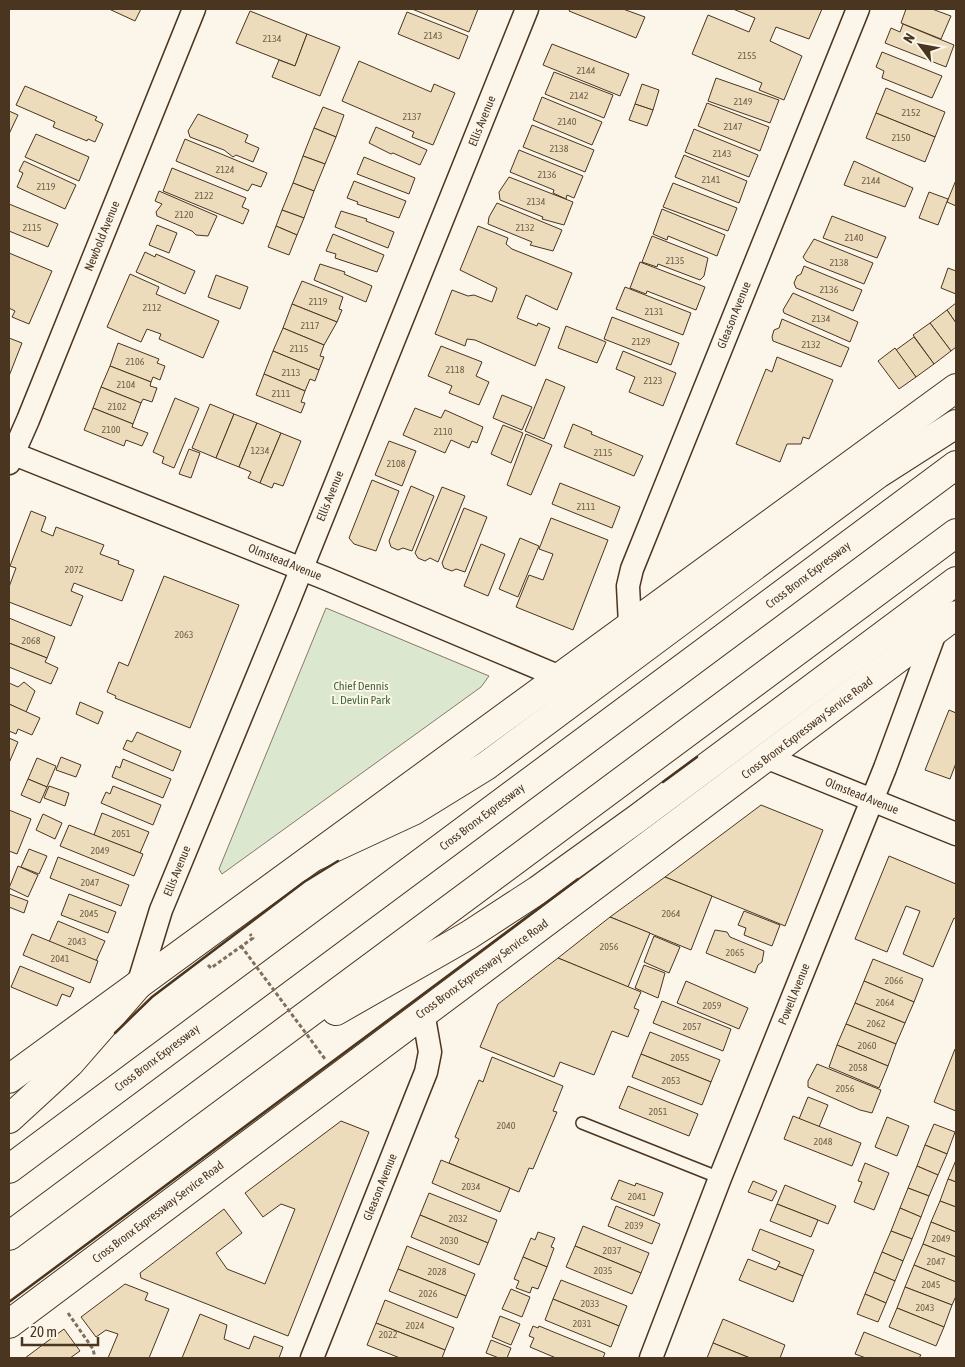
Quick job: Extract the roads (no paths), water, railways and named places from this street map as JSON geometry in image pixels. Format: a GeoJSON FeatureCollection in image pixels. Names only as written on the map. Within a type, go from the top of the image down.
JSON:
{"type":"FeatureCollection","features":[{"type":"Feature","properties":{"kind":"main road"},"geometry":{"type":"LineString","coordinates":[[9,1079],[956,388]]}},
{"type":"Feature","properties":{"kind":"main road"},"geometry":{"type":"LineString","coordinates":[[316,856],[412,811],[486,766],[878,474],[956,424]]}},
{"type":"Feature","properties":{"kind":"main road","name":"Cross Bronx Expressway"},"geometry":{"type":"LineString","coordinates":[[9,1169],[956,465]]}},
{"type":"Feature","properties":{"kind":"main road"},"geometry":{"type":"LineString","coordinates":[[9,1236],[956,533]]}},
{"type":"Feature","properties":{"kind":"main road"},"geometry":{"type":"LineString","coordinates":[[246,1060],[423,963],[511,908],[638,818],[956,582]]}},
{"type":"Feature","properties":{"kind":"main road","name":"Cross Bronx Expressway Service Road"},"geometry":{"type":"LineString","coordinates":[[9,1324],[423,1012],[768,758],[946,622]]}},
{"type":"Feature","properties":{"kind":"main road"},"geometry":{"type":"LineString","coordinates":[[9,1119],[70,1064],[138,985]]}},
{"type":"Feature","properties":{"kind":"main road"},"geometry":{"type":"LineString","coordinates":[[9,1253],[98,1169]]}},
{"type":"Feature","properties":{"kind":"street","name":"Newbold Avenue"},"geometry":{"type":"LineString","coordinates":[[10,456],[194,9]]}},
{"type":"Feature","properties":{"kind":"street","name":"Ellis Avenue"},"geometry":{"type":"LineString","coordinates":[[138,985],[161,910],[527,9]]}},
{"type":"Feature","properties":{"kind":"street","name":"Gleason Avenue"},"geometry":{"type":"LineString","coordinates":[[630,625],[628,586],[632,569],[858,9]]}},
{"type":"Feature","properties":{"kind":"street","name":"Olmstead Avenue"},"geometry":{"type":"LineString","coordinates":[[10,456],[301,569],[560,677]]}},
{"type":"Feature","properties":{"kind":"street","name":"Powell Avenue"},"geometry":{"type":"LineString","coordinates":[[651,1358],[720,1178],[946,622]]}},
{"type":"Feature","properties":{"kind":"street","name":"Olmstead Avenue"},"geometry":{"type":"LineString","coordinates":[[768,758],[956,834]]}},
{"type":"Feature","properties":{"kind":"street","name":"Gleason Avenue"},"geometry":{"type":"LineString","coordinates":[[312,1358],[426,1072],[430,1052],[423,1012]]}},
{"type":"Feature","properties":{"kind":"lane"},"geometry":{"type":"LineString","coordinates":[[582,1123],[720,1178]]}},
{"type":"Feature","properties":{"kind":"park label","name":"Chief Dennis L. Devlin Park"},"geometry":{"type":"Point","coordinates":[361,693]}}]}
